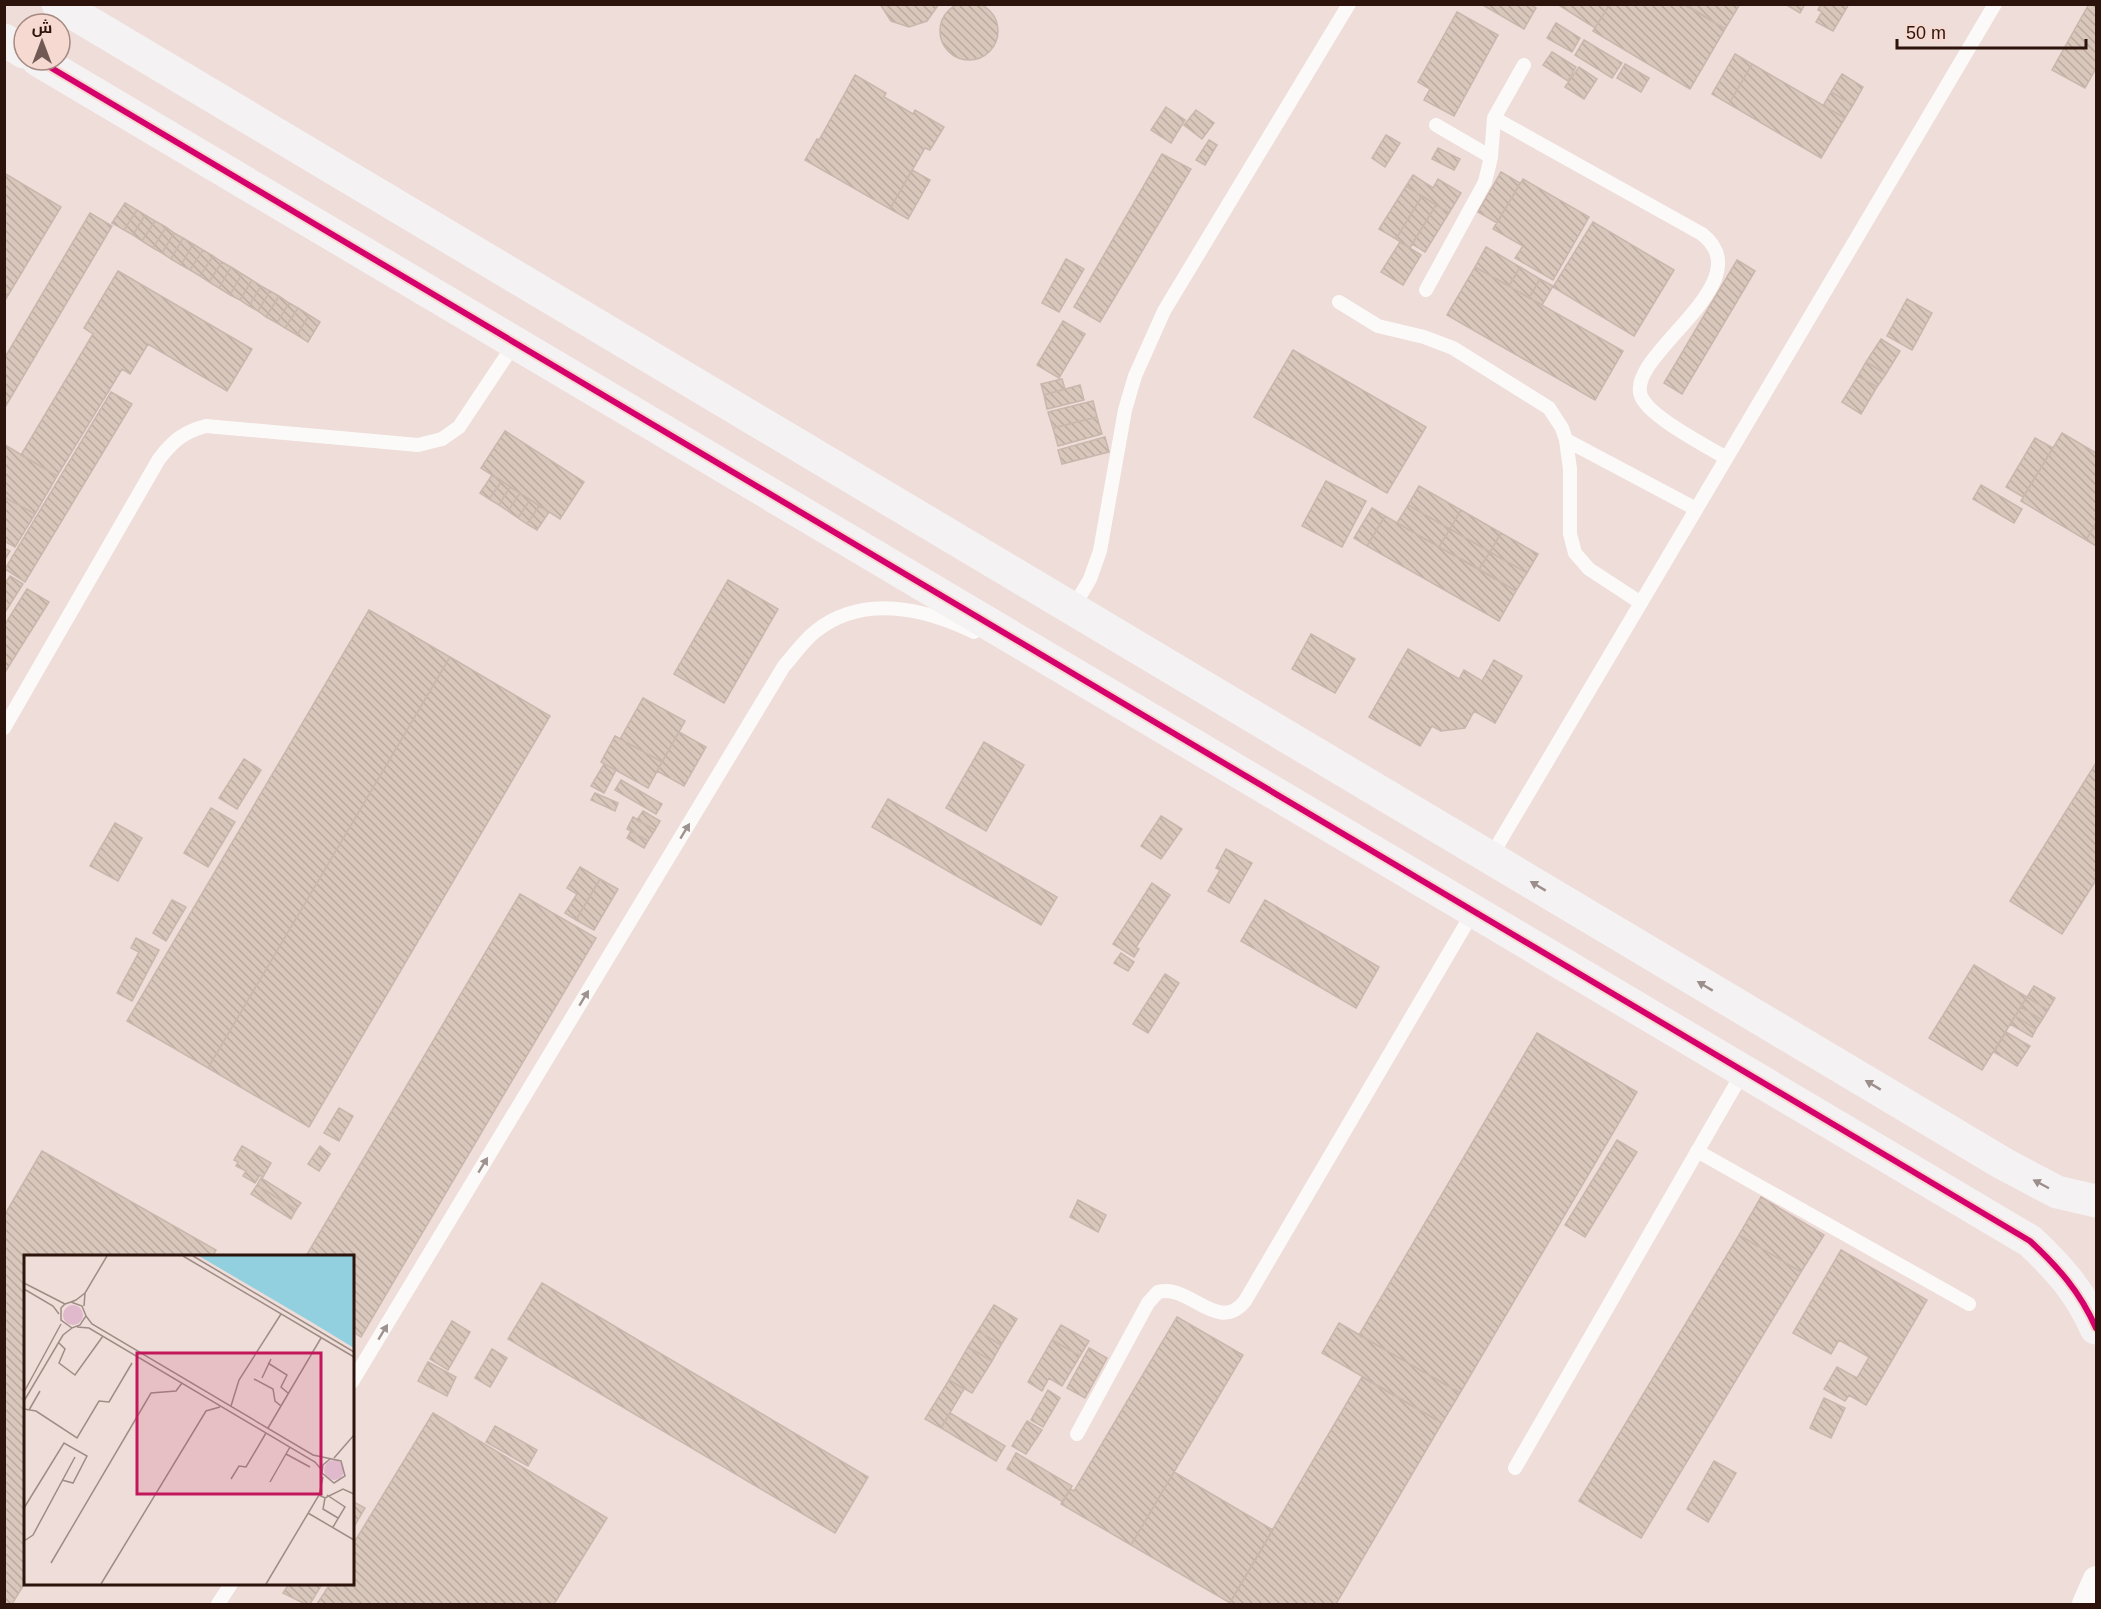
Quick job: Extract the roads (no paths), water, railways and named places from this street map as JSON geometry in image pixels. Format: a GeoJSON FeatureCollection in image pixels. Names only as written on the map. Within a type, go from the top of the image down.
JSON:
{"type":"FeatureCollection","features":[{"type":"Feature","properties":{"kind":"street"},"geometry":{"type":"LineString","coordinates":[[58,4],[2004,1164],[2056,1192],[2097,1201]]}},
{"type":"Feature","properties":{"kind":"street"},"geometry":{"type":"LineString","coordinates":[[58,72],[1090,686],[2030,1241],[2061,1269],[2084,1301],[2097,1328]]}},
{"type":"Feature","properties":{"kind":"street"},"geometry":{"type":"LineString","coordinates":[[2087,1605],[2097,1579]]}},
{"type":"Feature","properties":{"kind":"street"},"geometry":{"type":"LineString","coordinates":[[2087,1605],[2097,1595]]}},
{"type":"Feature","properties":{"kind":"lane"},"geometry":{"type":"LineString","coordinates":[[1073,608],[1090,579],[1100,551],[1125,410],[1147,345],[1164,311],[1349,4]]}},
{"type":"Feature","properties":{"kind":"lane"},"geometry":{"type":"LineString","coordinates":[[1490,858],[1995,4]]}},
{"type":"Feature","properties":{"kind":"lane"},"geometry":{"type":"LineString","coordinates":[[1426,290],[1480,194],[1491,157],[1494,118],[1524,65]]}},
{"type":"Feature","properties":{"kind":"lane"},"geometry":{"type":"LineString","coordinates":[[1494,118],[1702,234],[1714,246],[1718,263],[1714,281],[1689,317],[1645,371],[1639,389],[1642,398],[1654,412],[1726,458]]}},
{"type":"Feature","properties":{"kind":"lane"},"geometry":{"type":"LineString","coordinates":[[1436,125],[1491,157]]}},
{"type":"Feature","properties":{"kind":"lane"},"geometry":{"type":"LineString","coordinates":[[1339,302],[1378,326],[1424,337],[1467,356],[1540,400],[1556,417],[1566,440],[1570,469],[1570,534],[1575,553],[1588,569],[1641,603]]}},
{"type":"Feature","properties":{"kind":"lane"},"geometry":{"type":"LineString","coordinates":[[4,728],[159,459],[175,439],[190,430],[206,426],[418,445],[442,439],[459,427],[515,343]]}},
{"type":"Feature","properties":{"kind":"lane"},"geometry":{"type":"LineString","coordinates":[[1566,440],[1696,509]]}},
{"type":"Feature","properties":{"kind":"lane"},"geometry":{"type":"LineString","coordinates":[[354,1379],[784,666],[816,631],[847,613],[883,606],[924,613],[963,626],[1090,686]]}},
{"type":"Feature","properties":{"kind":"lane"},"geometry":{"type":"LineString","coordinates":[[1077,1434],[1148,1303],[1158,1292],[1172,1290],[1218,1314],[1234,1311],[1245,1301],[1473,912]]}},
{"type":"Feature","properties":{"kind":"lane"},"geometry":{"type":"LineString","coordinates":[[1515,1468],[1743,1072]]}},
{"type":"Feature","properties":{"kind":"lane"},"geometry":{"type":"LineString","coordinates":[[1697,1151],[1969,1304]]}},
{"type":"Feature","properties":{"kind":"lane"},"geometry":{"type":"LineString","coordinates":[[218,1605],[230,1585]]}}]}
